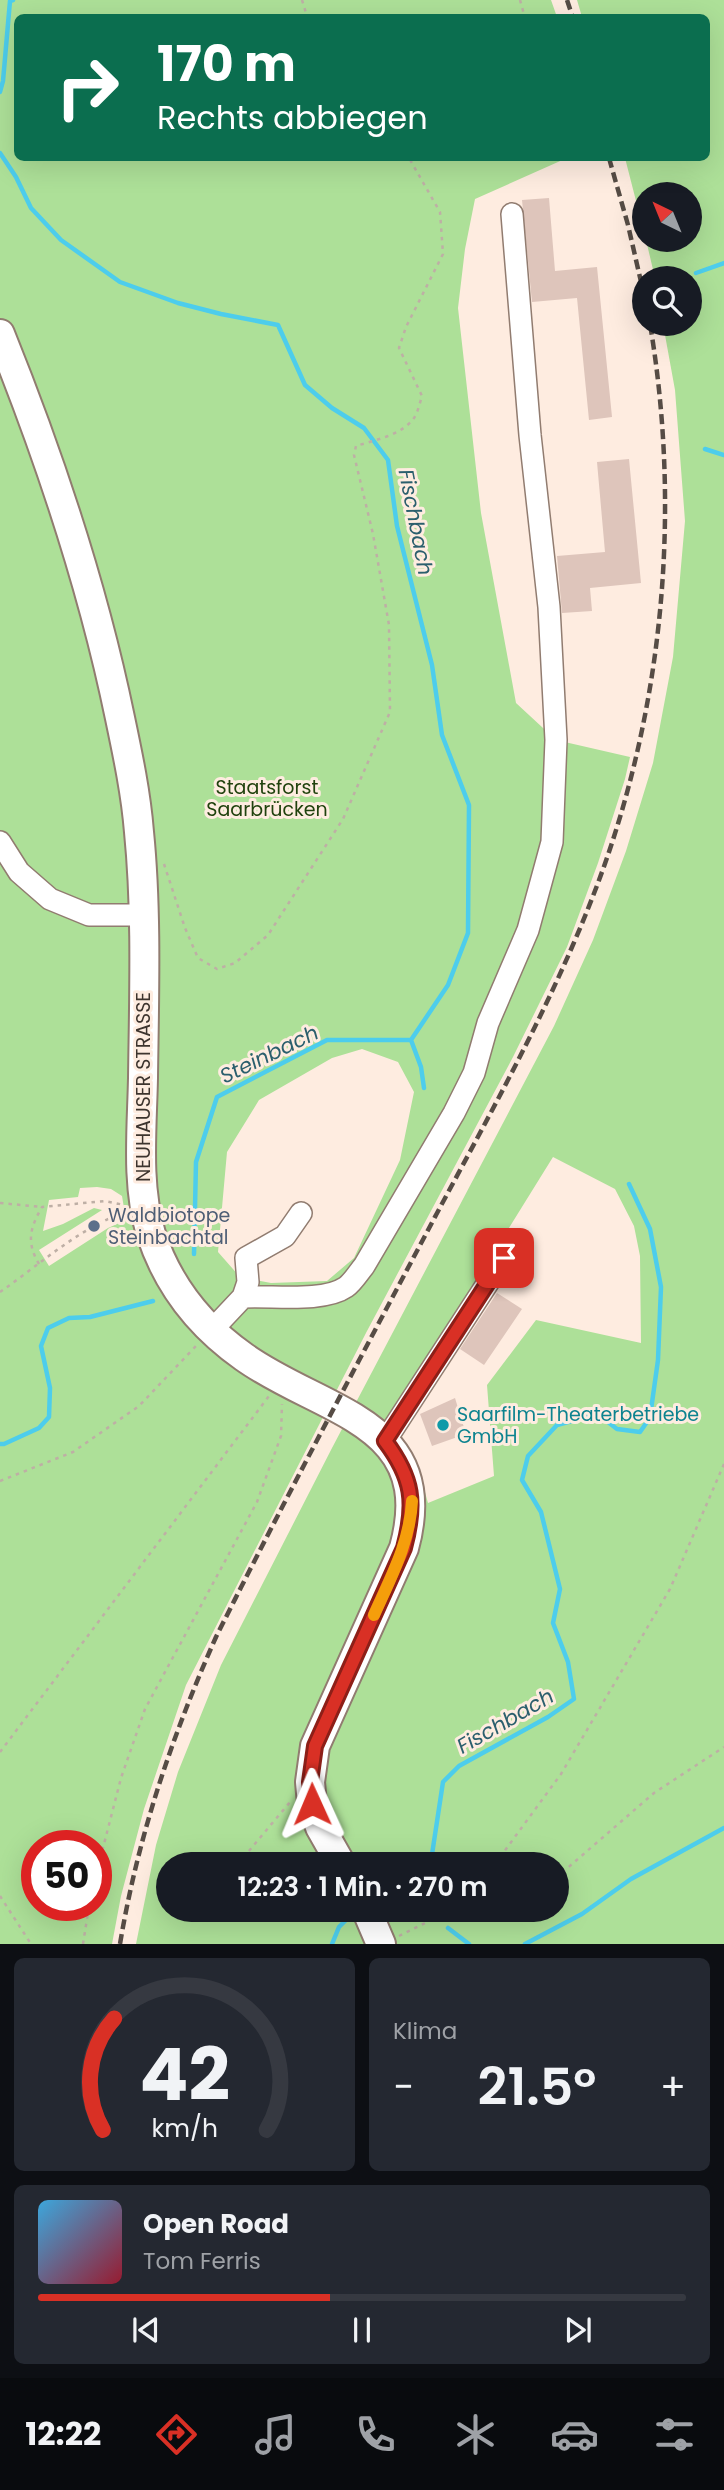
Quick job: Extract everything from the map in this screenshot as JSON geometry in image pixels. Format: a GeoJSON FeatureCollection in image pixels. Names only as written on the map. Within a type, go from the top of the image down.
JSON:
{"type":"FeatureCollection","features":[{"type":"Feature","properties":{"kind":"main road","name":"NEUHAUSER STRASSE"},"geometry":{"type":"LineString","coordinates":[[0,334],[27,403],[86,580],[115,695],[133,782],[140,844],[142,915],[141,1147],[145,1208],[151,1235],[176,1289],[192,1311],[202,1340],[246,1359],[363,1423],[385,1441],[407,1475],[412,1499],[411,1523],[404,1548],[315,1746],[310,1782],[312,1804],[320,1827],[334,1852]]}},
{"type":"Feature","properties":{"kind":"main road"},"geometry":{"type":"LineString","coordinates":[[375,1922],[387,1941]]}},
{"type":"Feature","properties":{"kind":"street"},"geometry":{"type":"LineString","coordinates":[[243,1297],[296,1297],[333,1293],[347,1286],[364,1266],[454,1113],[474,1073],[488,1023],[528,930],[552,842],[556,740],[550,619],[530,435],[512,214]]}},
{"type":"Feature","properties":{"kind":"street"},"geometry":{"type":"LineString","coordinates":[[0,842],[19,872],[50,899],[89,915],[142,915]]}},
{"type":"Feature","properties":{"kind":"street"},"geometry":{"type":"LineString","coordinates":[[202,1340],[243,1297],[248,1282],[246,1258],[285,1236],[301,1213]]}},
{"type":"Feature","properties":{"kind":"street"},"geometry":{"type":"LineString","coordinates":[[385,1441],[504,1258]]}},
{"type":"Feature","properties":{"kind":"path"},"geometry":{"type":"LineString","coordinates":[[140,844],[156,842],[185,929],[198,958],[217,969],[235,963],[268,935],[344,819],[390,712],[389,625],[373,534],[354,454],[356,446],[394,433],[415,417],[422,396],[399,348],[406,327],[443,254],[440,212],[411,161]]}},
{"type":"Feature","properties":{"kind":"path"},"geometry":{"type":"LineString","coordinates":[[0,1203],[43,1208],[105,1201],[145,1208]]}},
{"type":"Feature","properties":{"kind":"path"},"geometry":{"type":"LineString","coordinates":[[40,1264],[32,1252],[29,1238],[33,1224],[43,1208]]}},
{"type":"Feature","properties":{"kind":"path"},"geometry":{"type":"LineString","coordinates":[[0,1292],[107,1219],[145,1208]]}},
{"type":"Feature","properties":{"kind":"path"},"geometry":{"type":"LineString","coordinates":[[0,1481],[73,1452],[139,1406],[202,1340]]}},
{"type":"Feature","properties":{"kind":"path"},"geometry":{"type":"LineString","coordinates":[[0,1752],[161,1542],[281,1378]]}},
{"type":"Feature","properties":{"kind":"path"},"geometry":{"type":"LineString","coordinates":[[108,1830],[121,1778],[145,1709],[257,1502],[281,1436],[281,1378]]}},
{"type":"Feature","properties":{"kind":"path"},"geometry":{"type":"LineString","coordinates":[[504,1852],[561,1774],[670,1589],[724,1464]]}},
{"type":"Feature","properties":{"kind":"path"},"geometry":{"type":"LineString","coordinates":[[569,1867],[654,1793],[724,1747]]}},
{"type":"Feature","properties":{"kind":"path"},"geometry":{"type":"LineString","coordinates":[[248,1852],[286,1806]]}},
{"type":"Feature","properties":{"kind":"path"},"geometry":{"type":"LineString","coordinates":[[0,1896],[31,1944]]}},
{"type":"Feature","properties":{"kind":"path"},"geometry":{"type":"LineString","coordinates":[[83,1944],[87,1921]]}},
{"type":"Feature","properties":{"kind":"path"},"geometry":{"type":"LineString","coordinates":[[387,1941],[426,1922]]}},
{"type":"Feature","properties":{"kind":"green space","name":"Staatsforst Saarbrücken"},"geometry":{"type":"Polygon","coordinates":[[[0,0],[551,0],[556,14],[14,14],[14,161],[560,161],[475,199],[465,249],[458,308],[481,513],[516,703],[556,740],[630,757],[598,863],[567,947],[513,1057],[367,1331],[186,1685],[144,1809],[121,1896],[112,1944],[0,1944],[0,0]],[[362,1049],[332,1058],[259,1100],[227,1152],[218,1252],[240,1277],[271,1283],[327,1281],[354,1258],[400,1160],[414,1092],[398,1062],[362,1049]],[[80,1188],[78,1197],[49,1200],[43,1231],[94,1208],[102,1210],[39,1250],[49,1266],[108,1228],[126,1220],[122,1196],[111,1189],[80,1188]]]}},
{"type":"Feature","properties":{"kind":"green space"},"geometry":{"type":"Polygon","coordinates":[[[577,0],[724,0],[724,1944],[136,1944],[156,1845],[178,1772],[221,1665],[554,1026],[593,940],[626,851],[653,763],[673,657],[685,521],[675,390],[665,336],[702,336],[702,266],[652,266],[649,252],[702,252],[702,182],[632,182],[632,185],[626,161],[710,161],[710,14],[581,14],[577,0]],[[553,1157],[389,1421],[419,1471],[428,1503],[494,1476],[487,1385],[536,1320],[641,1343],[640,1256],[634,1226],[615,1189],[553,1157]]]}},
{"type":"Feature","properties":{"kind":"building"},"geometry":{"type":"Polygon","coordinates":[[[549,198],[555,271],[597,267],[612,417],[589,420],[577,298],[532,302],[522,200],[549,198]]]}},
{"type":"Feature","properties":{"kind":"building"},"geometry":{"type":"Polygon","coordinates":[[[629,459],[641,583],[590,588],[592,611],[562,613],[557,556],[605,552],[597,462],[629,459]]]}},
{"type":"Feature","properties":{"kind":"building"},"geometry":{"type":"Polygon","coordinates":[[[497,1293],[522,1309],[484,1365],[460,1349],[497,1293]]]}},
{"type":"Feature","properties":{"kind":"building","name":"Saarfilm-Theaterbetriebe GmbH"},"geometry":{"type":"Polygon","coordinates":[[[455,1398],[466,1434],[432,1446],[420,1414],[455,1398]]]}},
{"type":"Feature","properties":{"kind":"waterway","name":"Fischbach"},"geometry":{"type":"LineString","coordinates":[[0,92],[10,1],[13,0]]}},
{"type":"Feature","properties":{"kind":"waterway","name":"Fischbach"},"geometry":{"type":"LineString","coordinates":[[0,153],[16,177],[31,208],[61,240],[120,282],[178,303],[278,325],[305,385],[332,408],[364,428],[388,460],[397,526],[432,665],[442,735],[469,805],[468,933],[448,985],[411,1040],[421,1067],[424,1088]]}},
{"type":"Feature","properties":{"kind":"waterway"},"geometry":{"type":"LineString","coordinates":[[702,271],[724,263]]}},
{"type":"Feature","properties":{"kind":"waterway"},"geometry":{"type":"LineString","coordinates":[[705,449],[724,455]]}},
{"type":"Feature","properties":{"kind":"waterway","name":"Steinbach"},"geometry":{"type":"LineString","coordinates":[[194,1254],[196,1162],[217,1097],[327,1040],[411,1040]]}},
{"type":"Feature","properties":{"kind":"waterway","name":"Fischbach"},"geometry":{"type":"LineString","coordinates":[[432,1852],[443,1782],[459,1766],[548,1717],[574,1699],[568,1662],[553,1623],[560,1589],[541,1512],[522,1480],[528,1456],[557,1425],[590,1416],[604,1419],[617,1429],[640,1432],[647,1422],[658,1360],[661,1287],[650,1229],[629,1184]]}},
{"type":"Feature","properties":{"kind":"waterway","name":"Steinbach"},"geometry":{"type":"LineString","coordinates":[[0,1444],[39,1428],[49,1417],[50,1388],[41,1346],[48,1328],[69,1318],[90,1317],[153,1301]]}},
{"type":"Feature","properties":{"kind":"waterway"},"geometry":{"type":"LineString","coordinates":[[525,1944],[582,1914],[631,1879],[724,1828]]}},
{"type":"Feature","properties":{"kind":"waterway","name":"Fischbach"},"geometry":{"type":"LineString","coordinates":[[332,1944],[344,1922]]}},
{"type":"Feature","properties":{"kind":"waterway"},"geometry":{"type":"LineString","coordinates":[[448,1928],[469,1944]]}},
{"type":"Feature","properties":{"kind":"railway"},"geometry":{"type":"LineString","coordinates":[[567,0],[572,14]]}},
{"type":"Feature","properties":{"kind":"railway"},"geometry":{"type":"LineString","coordinates":[[610,161],[637,266]]}},
{"type":"Feature","properties":{"kind":"railway"},"geometry":{"type":"LineString","coordinates":[[120,1944],[136,1864],[158,1787],[216,1637],[539,1018],[593,896],[617,828],[636,757],[660,614],[664,468],[660,396],[652,336]]}},
{"type":"Feature","properties":{"kind":"slow traffic"},"geometry":{"type":"LineString","coordinates":[[374,1615],[404,1548],[411,1523],[412,1501]]}},
{"type":"Feature","properties":{"kind":"place","name":"Waldbiotope Steinbachtal"},"geometry":{"type":"Point","coordinates":[94,1226]}},
{"type":"Feature","properties":{"kind":"place","name":"Saarfilm-Theaterbetriebe GmbH"},"geometry":{"type":"Point","coordinates":[443,1425]}},
{"type":"Feature","properties":{"kind":"route"},"geometry":{"type":"LineString","coordinates":[[312,1804],[310,1782],[315,1746],[404,1548],[411,1523],[412,1499],[407,1475],[385,1441],[504,1258]]}}]}
